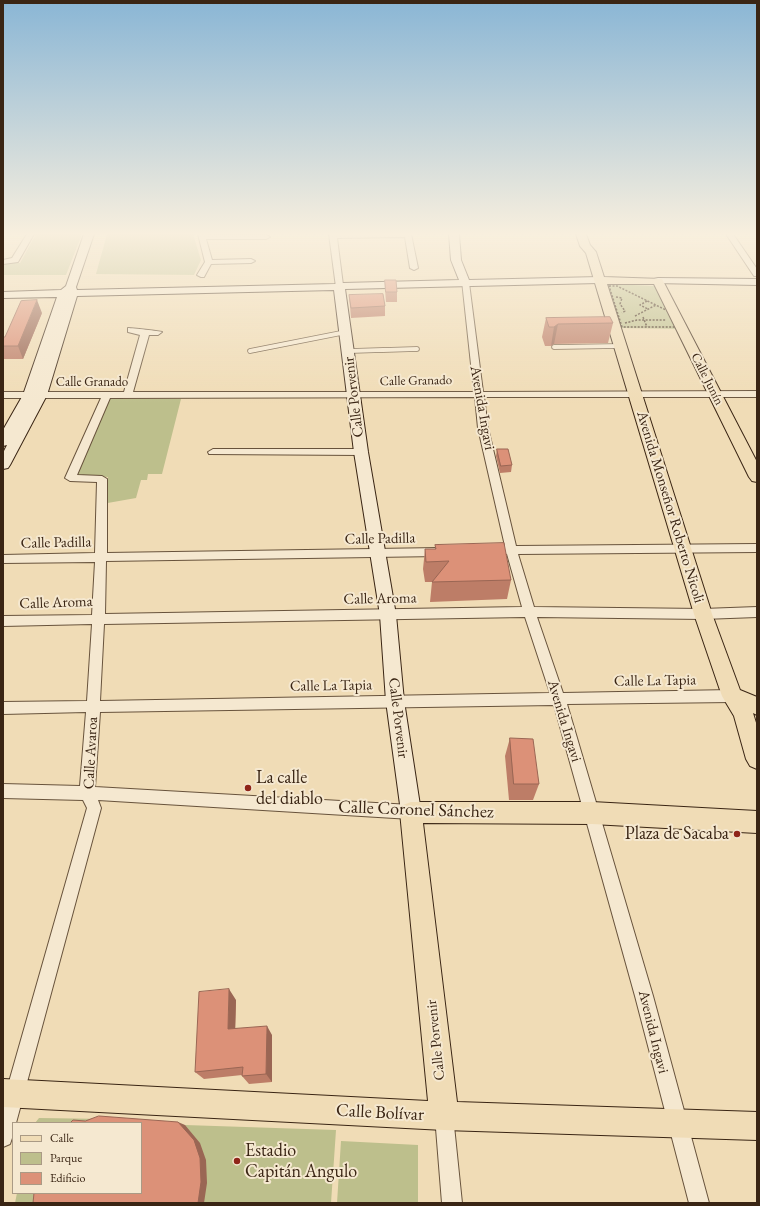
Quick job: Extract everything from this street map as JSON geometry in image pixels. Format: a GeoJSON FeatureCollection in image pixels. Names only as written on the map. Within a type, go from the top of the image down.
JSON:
{"type":"FeatureCollection","features":[{"type":"Feature","properties":{"kind":"main road"},"geometry":{"type":"LineString","coordinates":[[3,295],[102,290]]}},
{"type":"Feature","properties":{"kind":"main road","name":"Calle Porvenir"},"geometry":{"type":"LineString","coordinates":[[340,290],[349,351],[361,452],[388,615],[395,701],[411,812],[444,1116]]}},
{"type":"Feature","properties":{"kind":"main road","name":"Avenida Monseñor Roberto Nicoli"},"geometry":{"type":"LineString","coordinates":[[602,290],[636,394],[703,614],[732,696],[743,714],[757,759]]}},
{"type":"Feature","properties":{"kind":"main road","name":"Calle Junín"},"geometry":{"type":"LineString","coordinates":[[663,290],[757,477]]}},
{"type":"Feature","properties":{"kind":"main road"},"geometry":{"type":"LineString","coordinates":[[3,465],[35,395],[70,291]]}},
{"type":"Feature","properties":{"kind":"main road"},"geometry":{"type":"LineString","coordinates":[[3,442],[35,395]]}},
{"type":"Feature","properties":{"kind":"main road"},"geometry":{"type":"LineString","coordinates":[[732,696],[757,706]]}},
{"type":"Feature","properties":{"kind":"main road","name":"Calle Coronel Sánchez"},"geometry":{"type":"LineString","coordinates":[[411,812],[592,813],[757,822]]}},
{"type":"Feature","properties":{"kind":"main road","name":"Calle Bolívar"},"geometry":{"type":"LineString","coordinates":[[9,1093],[444,1116],[757,1126]]}},
{"type":"Feature","properties":{"kind":"street","name":"Avenida Ingavi"},"geometry":{"type":"LineString","coordinates":[[465,290],[484,428],[511,549],[529,612],[559,700],[592,813],[644,996],[699,1203]]}},
{"type":"Feature","properties":{"kind":"street"},"geometry":{"type":"LineString","coordinates":[[131,330],[145,333],[158,332]]}},
{"type":"Feature","properties":{"kind":"street"},"geometry":{"type":"LineString","coordinates":[[128,395],[145,333]]}},
{"type":"Feature","properties":{"kind":"street","name":"Calle Granado"},"geometry":{"type":"LineString","coordinates":[[3,395],[354,395],[478,393],[757,394]]}},
{"type":"Feature","properties":{"kind":"street","name":"Calle Avaroa"},"geometry":{"type":"LineString","coordinates":[[3,1137],[9,1093],[94,808],[87,793],[94,706],[102,557],[102,479],[70,478],[107,394]]}},
{"type":"Feature","properties":{"kind":"street"},"geometry":{"type":"LineString","coordinates":[[212,452],[361,452]]}},
{"type":"Feature","properties":{"kind":"street"},"geometry":{"type":"LineString","coordinates":[[495,550],[757,548]]}},
{"type":"Feature","properties":{"kind":"street","name":"Calle Padilla"},"geometry":{"type":"LineString","coordinates":[[3,559],[448,552]]}},
{"type":"Feature","properties":{"kind":"street","name":"Calle Aroma"},"geometry":{"type":"LineString","coordinates":[[3,621],[99,618],[529,612],[703,614],[757,612]]}},
{"type":"Feature","properties":{"kind":"street","name":"Calle La Tapia"},"geometry":{"type":"LineString","coordinates":[[3,708],[732,696]]}},
{"type":"Feature","properties":{"kind":"street","name":"Calle Coronel Sánchez"},"geometry":{"type":"LineString","coordinates":[[3,791],[87,793],[411,812]]}},
{"type":"Feature","properties":{"kind":"street","name":"Calle Porvenir"},"geometry":{"type":"LineString","coordinates":[[444,1116],[452,1203]]}},
{"type":"Feature","properties":{"kind":"lane"},"geometry":{"type":"LineString","coordinates":[[250,351],[346,332]]}},
{"type":"Feature","properties":{"kind":"lane"},"geometry":{"type":"LineString","coordinates":[[554,347],[621,346]]}},
{"type":"Feature","properties":{"kind":"lane"},"geometry":{"type":"LineString","coordinates":[[349,351],[416,349]]}},
{"type":"Feature","properties":{"kind":"path"},"geometry":{"type":"LineString","coordinates":[[626,290],[668,311]]}},
{"type":"Feature","properties":{"kind":"path"},"geometry":{"type":"LineString","coordinates":[[647,301],[640,305],[648,309]]}},
{"type":"Feature","properties":{"kind":"path"},"geometry":{"type":"LineString","coordinates":[[635,316],[656,305]]}},
{"type":"Feature","properties":{"kind":"path"},"geometry":{"type":"LineString","coordinates":[[673,320],[644,319],[621,322],[622,327],[676,327]]}},
{"type":"Feature","properties":{"kind":"path"},"geometry":{"type":"LineString","coordinates":[[644,319],[647,327]]}},
{"type":"Feature","properties":{"kind":"green space"},"geometry":{"type":"Polygon","coordinates":[[[608,290],[658,290],[678,329],[620,328],[608,290]]]}},
{"type":"Feature","properties":{"kind":"green space"},"geometry":{"type":"Polygon","coordinates":[[[109,399],[181,399],[162,474],[148,474],[147,480],[141,480],[136,498],[102,504],[108,477],[75,475],[109,399]]]}},
{"type":"Feature","properties":{"kind":"green space","name":"Estadio Capitán Angulo"},"geometry":{"type":"Polygon","coordinates":[[[39,1118],[108,1119],[185,1125],[336,1130],[331,1203],[15,1203],[17,1194],[142,1194],[142,1122],[36,1122],[39,1118]]]}},
{"type":"Feature","properties":{"kind":"green space"},"geometry":{"type":"Polygon","coordinates":[[[341,1141],[418,1145],[418,1203],[337,1203],[341,1141]]]}},
{"type":"Feature","properties":{"kind":"building"},"geometry":{"type":"Polygon","coordinates":[[[386,290],[397,290],[397,292],[386,292],[386,290]]]}},
{"type":"Feature","properties":{"kind":"building"},"geometry":{"type":"Polygon","coordinates":[[[383,294],[385,306],[351,308],[349,295],[383,294]]]}},
{"type":"Feature","properties":{"kind":"building"},"geometry":{"type":"Polygon","coordinates":[[[37,300],[18,346],[3,346],[3,337],[5,337],[21,301],[37,300]]]}},
{"type":"Feature","properties":{"kind":"building"},"geometry":{"type":"Polygon","coordinates":[[[610,317],[613,323],[558,324],[554,327],[549,327],[546,318],[610,317]]]}},
{"type":"Feature","properties":{"kind":"building"},"geometry":{"type":"Polygon","coordinates":[[[497,449],[508,449],[512,465],[501,466],[497,449]]]}},
{"type":"Feature","properties":{"kind":"building"},"geometry":{"type":"Polygon","coordinates":[[[504,543],[511,580],[432,582],[449,561],[426,562],[425,549],[436,549],[435,545],[504,543]]]}},
{"type":"Feature","properties":{"kind":"building"},"geometry":{"type":"Polygon","coordinates":[[[510,738],[533,739],[539,784],[514,784],[510,738]]]}},
{"type":"Feature","properties":{"kind":"building"},"geometry":{"type":"Polygon","coordinates":[[[229,989],[228,1029],[267,1026],[266,1074],[242,1076],[243,1067],[195,1072],[199,992],[229,989]]]}},
{"type":"Feature","properties":{"kind":"building"},"geometry":{"type":"Polygon","coordinates":[[[99,1116],[178,1122],[194,1140],[200,1158],[201,1182],[198,1203],[33,1203],[34,1194],[142,1194],[142,1122],[71,1122],[73,1120],[85,1121],[99,1116]]]}},
{"type":"Feature","properties":{"kind":"place","name":"La calle del diablo"},"geometry":{"type":"Point","coordinates":[248,788]}},
{"type":"Feature","properties":{"kind":"place","name":"Plaza de Sacaba"},"geometry":{"type":"Point","coordinates":[737,834]}},
{"type":"Feature","properties":{"kind":"place","name":"Estadio Capitán Angulo"},"geometry":{"type":"Point","coordinates":[237,1161]}}]}
